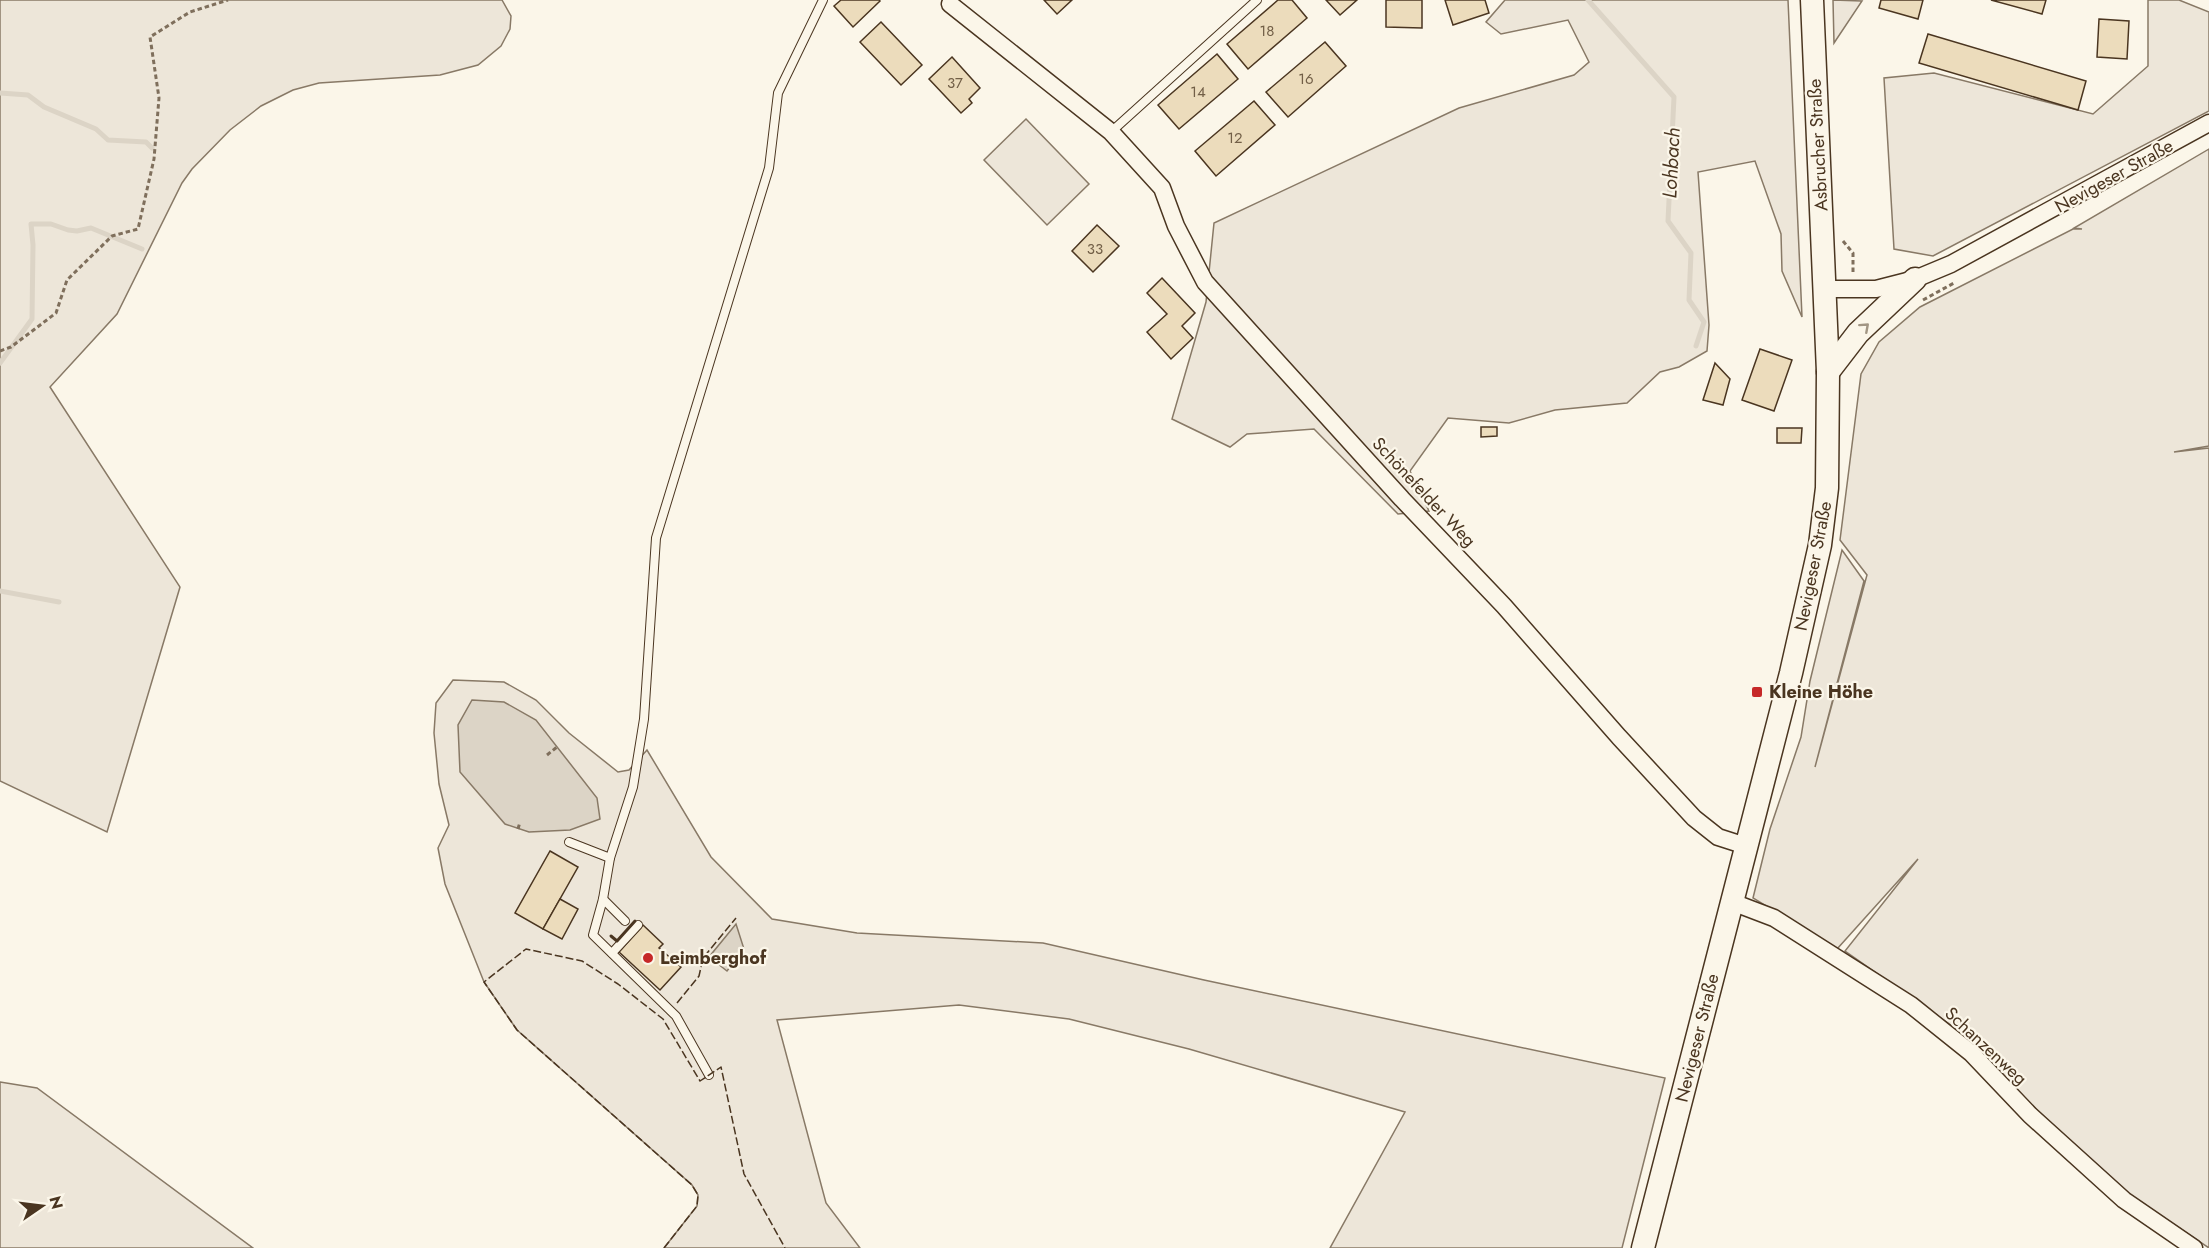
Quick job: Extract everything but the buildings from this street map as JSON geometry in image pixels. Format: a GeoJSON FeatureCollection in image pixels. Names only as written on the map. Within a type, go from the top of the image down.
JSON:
{"type":"FeatureCollection","features":[{"type":"Feature","properties":{"kind":"main road","name":"Asbrucher Straße"},"geometry":{"type":"LineString","coordinates":[[1812,0],[1825,289]]}},
{"type":"Feature","properties":{"kind":"main road"},"geometry":{"type":"LineString","coordinates":[[1828,372],[1858,333],[1916,279]]}},
{"type":"Feature","properties":{"kind":"main road","name":"Nevigeser Straße"},"geometry":{"type":"LineString","coordinates":[[1643,1248],[1791,673],[1820,545],[1827,488],[1828,372],[1825,289]]}},
{"type":"Feature","properties":{"kind":"street","name":"Schönefelder Weg"},"geometry":{"type":"LineString","coordinates":[[947,2],[1111,132],[1162,188],[1176,226],[1205,282],[1402,499],[1504,606],[1694,818],[1718,837],[1746,846]]}},
{"type":"Feature","properties":{"kind":"street","name":"Nevigeser Straße"},"geometry":{"type":"LineString","coordinates":[[1825,289],[1876,290],[1916,279],[1951,264],[2209,123]]}},
{"type":"Feature","properties":{"kind":"street","name":"Schanzenweg"},"geometry":{"type":"LineString","coordinates":[[1732,902],[1774,918],[1911,1005],[1971,1053],[2030,1115],[2124,1200],[2194,1248]]}},
{"type":"Feature","properties":{"kind":"lane"},"geometry":{"type":"LineString","coordinates":[[709,1075],[676,1016],[593,935],[603,899],[610,858],[633,787],[644,719],[656,538],[768,168],[778,93],[823,0]]}},
{"type":"Feature","properties":{"kind":"lane"},"geometry":{"type":"LineString","coordinates":[[1111,132],[1257,0]]}},
{"type":"Feature","properties":{"kind":"lane"},"geometry":{"type":"LineString","coordinates":[[568,842],[610,858]]}},
{"type":"Feature","properties":{"kind":"lane"},"geometry":{"type":"LineString","coordinates":[[603,899],[624,921]]}},
{"type":"Feature","properties":{"kind":"lane"},"geometry":{"type":"LineString","coordinates":[[612,953],[638,925]]}},
{"type":"Feature","properties":{"kind":"path"},"geometry":{"type":"LineString","coordinates":[[0,351],[11,347],[56,313],[67,280],[112,236],[138,229],[154,159],[159,98],[150,37],[190,12],[228,0]]}},
{"type":"Feature","properties":{"kind":"path"},"geometry":{"type":"LineString","coordinates":[[547,755],[557,747]]}},
{"type":"Feature","properties":{"kind":"path"},"geometry":{"type":"LineString","coordinates":[[518,829],[520,822]]}},
{"type":"Feature","properties":{"kind":"shaded area"},"geometry":{"type":"Polygon","coordinates":[[[0,0],[502,0],[511,16],[510,29],[501,46],[478,65],[440,75],[319,83],[293,90],[261,106],[230,130],[192,169],[182,183],[117,314],[50,387],[180,587],[107,832],[0,781],[0,0]]]}},
{"type":"Feature","properties":{"kind":"shaded area"},"geometry":{"type":"Polygon","coordinates":[[[1505,0],[1788,0],[1802,317],[1782,271],[1781,234],[1755,161],[1698,172],[1709,325],[1707,351],[1679,367],[1660,372],[1627,403],[1555,410],[1509,423],[1448,418],[1410,471],[1429,511],[1398,514],[1314,429],[1247,434],[1230,447],[1172,419],[1206,302],[1214,223],[1459,108],[1574,75],[1589,62],[1568,20],[1501,34],[1486,22],[1505,0]]]}},
{"type":"Feature","properties":{"kind":"shaded area"},"geometry":{"type":"Polygon","coordinates":[[[1833,0],[1862,1],[1834,43],[1833,0]]]}},
{"type":"Feature","properties":{"kind":"shaded area"},"geometry":{"type":"Polygon","coordinates":[[[2148,0],[2179,0],[2209,12],[2209,111],[1933,256],[1894,249],[1884,78],[1934,73],[2093,114],[2148,66],[2148,0]]]}},
{"type":"Feature","properties":{"kind":"shaded area"},"geometry":{"type":"Polygon","coordinates":[[[1026,119],[1089,184],[1047,225],[984,160],[1026,119]]]}},
{"type":"Feature","properties":{"kind":"shaded area"},"geometry":{"type":"Polygon","coordinates":[[[2209,149],[2209,446],[2174,452],[2209,448],[2209,1248],[2118,1187],[1955,1028],[1845,951],[1918,859],[1837,949],[1753,898],[1770,829],[1801,737],[1810,681],[1842,550],[1864,581],[1815,767],[1867,575],[1840,540],[1861,374],[1879,342],[1920,307],[2073,229],[2082,229],[2074,228],[2209,149]]]}},
{"type":"Feature","properties":{"kind":"shaded area"},"geometry":{"type":"Polygon","coordinates":[[[453,680],[504,682],[536,700],[569,733],[618,772],[629,770],[647,750],[711,857],[772,919],[857,933],[1043,943],[1204,980],[1665,1078],[1622,1248],[1330,1248],[1405,1112],[1189,1049],[1069,1019],[959,1005],[777,1020],[826,1203],[860,1248],[664,1248],[697,1206],[698,1195],[692,1185],[517,1030],[484,982],[445,884],[438,848],[449,825],[439,784],[434,733],[436,703],[453,680]]]}},
{"type":"Feature","properties":{"kind":"shaded area"},"geometry":{"type":"Polygon","coordinates":[[[472,700],[504,702],[536,720],[597,798],[600,819],[570,830],[529,832],[505,824],[460,772],[458,725],[472,700]]]}},
{"type":"Feature","properties":{"kind":"shaded area"},"geometry":{"type":"Polygon","coordinates":[[[736,924],[744,949],[727,971],[709,957],[736,924]]]}},
{"type":"Feature","properties":{"kind":"shaded area"},"geometry":{"type":"Polygon","coordinates":[[[0,1082],[37,1088],[253,1248],[0,1248],[0,1082]]]}},
{"type":"Feature","properties":{"kind":"waterway","name":"Lohbach"},"geometry":{"type":"LineString","coordinates":[[1588,0],[1674,97],[1668,221],[1691,253],[1689,300],[1704,322],[1696,346]]}},
{"type":"Feature","properties":{"kind":"waterway"},"geometry":{"type":"LineString","coordinates":[[0,93],[28,95],[44,107],[96,129],[108,140],[146,142],[152,148]]}},
{"type":"Feature","properties":{"kind":"waterway"},"geometry":{"type":"LineString","coordinates":[[0,363],[32,319],[31,224],[51,224],[77,231],[91,228],[142,249]]}},
{"type":"Feature","properties":{"kind":"waterway"},"geometry":{"type":"LineString","coordinates":[[0,591],[59,602]]}},
{"type":"Feature","properties":{"kind":"fence"},"geometry":{"type":"LineString","coordinates":[[677,1003],[699,976],[703,958],[736,918]]}},
{"type":"Feature","properties":{"kind":"fence"},"geometry":{"type":"LineString","coordinates":[[664,1248],[697,1206],[698,1195],[692,1185],[517,1030],[484,982],[526,949],[582,961],[618,984],[663,1019],[700,1081],[721,1067],[744,1174],[785,1248]]}},
{"type":"Feature","properties":{"kind":"wall"},"geometry":{"type":"LineString","coordinates":[[611,936],[617,941],[635,921]]}},
{"type":"Feature","properties":{"kind":"place","name":"Kleine Höhe"},"geometry":{"type":"Point","coordinates":[1757,692]}},
{"type":"Feature","properties":{"kind":"place","name":"Leimberghof"},"geometry":{"type":"Point","coordinates":[648,958]}}]}
